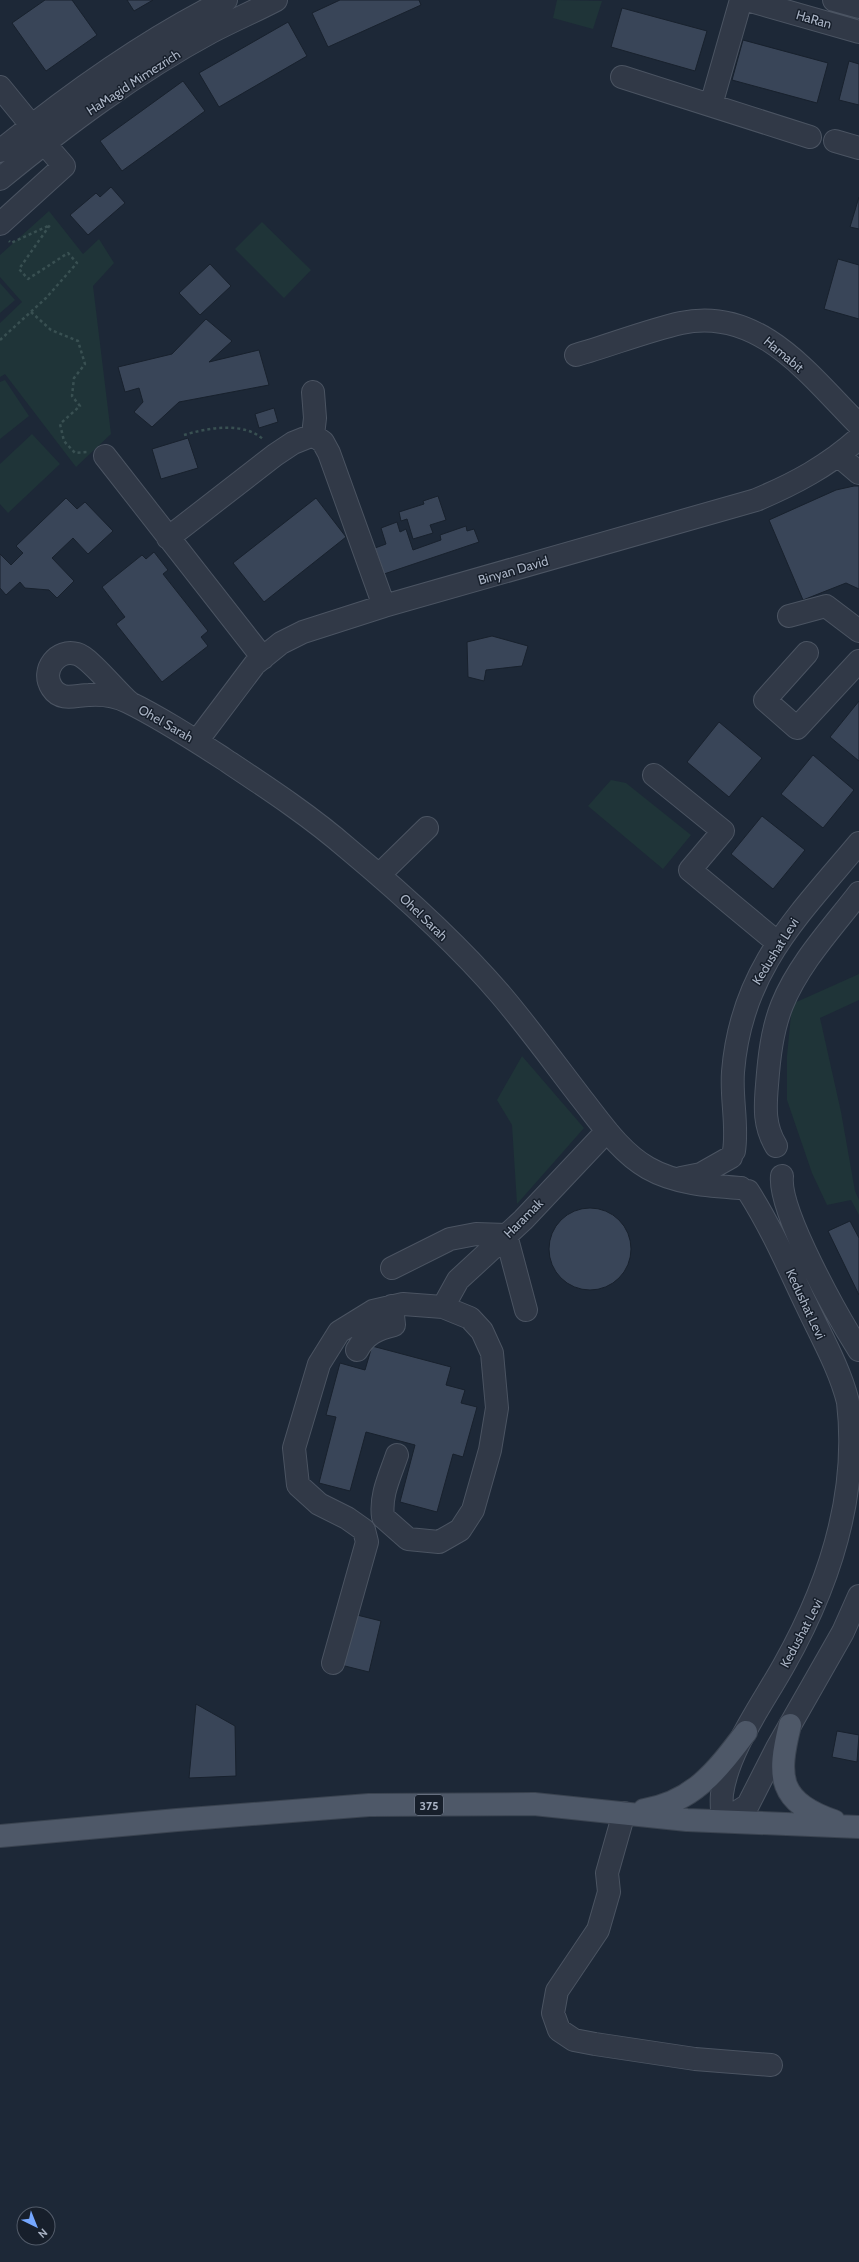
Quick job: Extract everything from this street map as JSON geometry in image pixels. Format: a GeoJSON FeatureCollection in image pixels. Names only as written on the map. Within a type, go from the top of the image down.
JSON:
{"type":"FeatureCollection","features":[{"type":"Feature","properties":{"kind":"main road"},"geometry":{"type":"LineString","coordinates":[[790,1725],[782,1756],[782,1776],[786,1785],[803,1808],[817,1815],[854,1827]]}},
{"type":"Feature","properties":{"kind":"main road"},"geometry":{"type":"LineString","coordinates":[[624,1813],[663,1807],[690,1794],[721,1765],[746,1732]]}},
{"type":"Feature","properties":{"kind":"main road","name":"375"},"geometry":{"type":"LineString","coordinates":[[0,1836],[370,1805],[534,1804],[723,1821],[854,1827]]}},
{"type":"Feature","properties":{"kind":"street","name":"HaMagid Mimezrich"},"geometry":{"type":"LineString","coordinates":[[0,151],[31,125],[140,49],[201,12],[226,0]]}},
{"type":"Feature","properties":{"kind":"street","name":"HaMagid Mimezrich"},"geometry":{"type":"LineString","coordinates":[[0,179],[44,144],[152,67],[211,32],[276,0]]}},
{"type":"Feature","properties":{"kind":"street"},"geometry":{"type":"LineString","coordinates":[[711,105],[741,0]]}},
{"type":"Feature","properties":{"kind":"street","name":"HaRan"},"geometry":{"type":"LineString","coordinates":[[747,0],[859,32]]}},
{"type":"Feature","properties":{"kind":"street","name":"HaRan"},"geometry":{"type":"LineString","coordinates":[[834,0],[859,7]]}},
{"type":"Feature","properties":{"kind":"street"},"geometry":{"type":"LineString","coordinates":[[622,77],[810,137]]}},
{"type":"Feature","properties":{"kind":"street"},"geometry":{"type":"LineString","coordinates":[[4,100],[31,125]]}},
{"type":"Feature","properties":{"kind":"street"},"geometry":{"type":"LineString","coordinates":[[835,141],[859,148]]}},
{"type":"Feature","properties":{"kind":"street"},"geometry":{"type":"LineString","coordinates":[[3,231],[64,166],[44,144]]}},
{"type":"Feature","properties":{"kind":"street","name":"Hamabit"},"geometry":{"type":"LineString","coordinates":[[576,355],[682,323],[706,321],[729,323],[748,328],[768,338],[791,358],[859,426]]}},
{"type":"Feature","properties":{"kind":"street"},"geometry":{"type":"LineString","coordinates":[[313,392],[315,418],[313,435]]}},
{"type":"Feature","properties":{"kind":"street"},"geometry":{"type":"LineString","coordinates":[[168,538],[275,455],[293,443],[313,435]]}},
{"type":"Feature","properties":{"kind":"street"},"geometry":{"type":"LineString","coordinates":[[313,435],[322,442],[329,453],[384,606]]}},
{"type":"Feature","properties":{"kind":"street","name":"Binyan David"},"geometry":{"type":"LineString","coordinates":[[197,742],[255,664],[281,643],[304,632],[384,606],[749,502],[802,479],[839,456],[859,438]]}},
{"type":"Feature","properties":{"kind":"street"},"geometry":{"type":"LineString","coordinates":[[105,456],[263,658]]}},
{"type":"Feature","properties":{"kind":"street"},"geometry":{"type":"LineString","coordinates":[[839,456],[859,472]]}},
{"type":"Feature","properties":{"kind":"street"},"geometry":{"type":"LineString","coordinates":[[789,616],[826,606],[859,631]]}},
{"type":"Feature","properties":{"kind":"street"},"geometry":{"type":"LineString","coordinates":[[807,653],[765,700],[797,728],[859,662]]}},
{"type":"Feature","properties":{"kind":"street","name":"Ohel Sarah"},"geometry":{"type":"LineString","coordinates":[[129,702],[197,742],[277,794],[345,846],[379,875],[450,942],[501,995],[607,1131],[632,1156],[647,1167],[676,1179],[744,1190]]}},
{"type":"Feature","properties":{"kind":"street"},"geometry":{"type":"LineString","coordinates":[[654,775],[723,831],[690,870],[778,943]]}},
{"type":"Feature","properties":{"kind":"street"},"geometry":{"type":"LineString","coordinates":[[379,875],[427,828]]}},
{"type":"Feature","properties":{"kind":"street","name":"Kedushat Levi"},"geometry":{"type":"LineString","coordinates":[[733,1154],[736,1137],[733,1112],[733,1073],[742,1017],[753,986],[778,943],[798,915],[859,843]]}},
{"type":"Feature","properties":{"kind":"street"},"geometry":{"type":"LineString","coordinates":[[733,1154],[730,1164],[732,1177],[744,1190],[762,1192],[768,1190],[774,1187],[782,1176],[784,1163],[769,1134],[765,1116],[767,1075],[775,1026],[791,987],[810,957],[859,893]]}},
{"type":"Feature","properties":{"kind":"street","name":"Haramak"},"geometry":{"type":"LineString","coordinates":[[443,1307],[458,1280],[506,1235],[607,1131]]}},
{"type":"Feature","properties":{"kind":"street"},"geometry":{"type":"LineString","coordinates":[[676,1179],[701,1174],[733,1154],[744,1142],[751,1139],[764,1140],[776,1146]]}},
{"type":"Feature","properties":{"kind":"street","name":"Kedushat Levi"},"geometry":{"type":"LineString","coordinates":[[782,1176],[781,1184],[789,1215],[845,1327],[859,1350]]}},
{"type":"Feature","properties":{"kind":"street","name":"Kedushat Levi"},"geometry":{"type":"LineString","coordinates":[[723,1821],[722,1794],[730,1763],[812,1616],[840,1549],[853,1486],[855,1460],[854,1400],[822,1338],[767,1223],[744,1190]]}},
{"type":"Feature","properties":{"kind":"street"},"geometry":{"type":"LineString","coordinates":[[392,1268],[450,1240],[476,1234],[506,1235],[526,1310]]}},
{"type":"Feature","properties":{"kind":"street"},"geometry":{"type":"LineString","coordinates":[[333,1663],[367,1542],[364,1530],[348,1518],[319,1504],[298,1485],[294,1448],[319,1364],[338,1332],[373,1311],[403,1304],[443,1307],[470,1318],[482,1331],[492,1352],[495,1368],[497,1408],[490,1450],[473,1510],[460,1530],[439,1542],[408,1539],[383,1517],[381,1505],[397,1455]]}},
{"type":"Feature","properties":{"kind":"street"},"geometry":{"type":"LineString","coordinates":[[357,1350],[363,1340],[377,1329],[394,1325],[392,1306]]}},
{"type":"Feature","properties":{"kind":"street"},"geometry":{"type":"LineString","coordinates":[[723,1821],[748,1805],[790,1725],[843,1632],[859,1596]]}},
{"type":"Feature","properties":{"kind":"street"},"geometry":{"type":"LineString","coordinates":[[624,1813],[607,1873],[609,1892],[598,1930],[557,1991],[553,2013],[559,2030],[574,2040],[603,2045],[695,2060],[771,2065]]}},
{"type":"Feature","properties":{"kind":"path"},"geometry":{"type":"LineString","coordinates":[[0,340],[31,312],[78,263],[68,253],[28,279],[19,269],[50,225],[11,243],[3,231]]}},
{"type":"Feature","properties":{"kind":"path"},"geometry":{"type":"LineString","coordinates":[[31,312],[52,330],[78,341],[85,364],[74,378],[72,396],[80,406],[60,424],[64,441],[75,453],[93,452],[105,456]]}},
{"type":"Feature","properties":{"kind":"path"},"geometry":{"type":"LineString","coordinates":[[184,435],[200,430],[225,428],[250,432],[263,439],[275,455]]}},
{"type":"Feature","properties":{"kind":"green space"},"geometry":{"type":"Polygon","coordinates":[[[557,0],[602,1],[593,29],[553,18],[557,0]]]}},
{"type":"Feature","properties":{"kind":"green space"},"geometry":{"type":"Polygon","coordinates":[[[49,211],[83,254],[99,239],[114,263],[93,286],[111,434],[76,467],[5,374],[0,377],[0,323],[22,302],[0,277],[0,255],[49,211]]]}},
{"type":"Feature","properties":{"kind":"green space"},"geometry":{"type":"Polygon","coordinates":[[[262,222],[311,270],[284,298],[235,249],[262,222]]]}},
{"type":"Feature","properties":{"kind":"green space"},"geometry":{"type":"Polygon","coordinates":[[[0,283],[15,300],[0,313],[0,283]]]}},
{"type":"Feature","properties":{"kind":"green space"},"geometry":{"type":"Polygon","coordinates":[[[5,380],[29,416],[0,439],[0,382],[5,380]]]}},
{"type":"Feature","properties":{"kind":"green space"},"geometry":{"type":"Polygon","coordinates":[[[32,434],[60,464],[8,513],[0,504],[0,464],[32,434]]]}},
{"type":"Feature","properties":{"kind":"green space"},"geometry":{"type":"Polygon","coordinates":[[[611,780],[626,783],[691,835],[663,869],[588,806],[611,780]]]}},
{"type":"Feature","properties":{"kind":"green space"},"geometry":{"type":"Polygon","coordinates":[[[859,974],[859,1000],[820,1018],[841,1112],[855,1191],[859,1200],[859,1215],[851,1200],[827,1205],[812,1173],[787,1100],[787,1056],[792,1004],[859,974]]]}},
{"type":"Feature","properties":{"kind":"green space"},"geometry":{"type":"Polygon","coordinates":[[[522,1056],[584,1128],[517,1204],[512,1125],[497,1100],[522,1056]]]}},
{"type":"Feature","properties":{"kind":"building"},"geometry":{"type":"Polygon","coordinates":[[[45,0],[72,0],[97,35],[46,71],[12,23],[45,0]]]}},
{"type":"Feature","properties":{"kind":"building"},"geometry":{"type":"Polygon","coordinates":[[[127,0],[153,0],[134,11],[127,0]]]}},
{"type":"Feature","properties":{"kind":"building"},"geometry":{"type":"Polygon","coordinates":[[[340,0],[419,0],[421,5],[328,47],[312,13],[340,0]]]}},
{"type":"Feature","properties":{"kind":"building"},"geometry":{"type":"Polygon","coordinates":[[[622,8],[707,31],[695,71],[611,47],[622,8]]]}},
{"type":"Feature","properties":{"kind":"building"},"geometry":{"type":"Polygon","coordinates":[[[288,22],[307,56],[219,107],[199,73],[288,22]]]}},
{"type":"Feature","properties":{"kind":"building"},"geometry":{"type":"Polygon","coordinates":[[[743,40],[828,63],[817,103],[732,80],[743,40]]]}},
{"type":"Feature","properties":{"kind":"building"},"geometry":{"type":"Polygon","coordinates":[[[849,61],[859,64],[859,105],[839,100],[849,61]]]}},
{"type":"Feature","properties":{"kind":"building"},"geometry":{"type":"Polygon","coordinates":[[[183,81],[205,111],[122,171],[100,141],[183,81]]]}},
{"type":"Feature","properties":{"kind":"building"},"geometry":{"type":"Polygon","coordinates":[[[111,187],[125,203],[88,235],[70,215],[96,193],[100,197],[111,187]]]}},
{"type":"Feature","properties":{"kind":"building"},"geometry":{"type":"Polygon","coordinates":[[[859,197],[859,229],[850,227],[859,197]]]}},
{"type":"Feature","properties":{"kind":"building"},"geometry":{"type":"Polygon","coordinates":[[[838,259],[859,265],[859,319],[824,309],[838,259]]]}},
{"type":"Feature","properties":{"kind":"building"},"geometry":{"type":"Polygon","coordinates":[[[210,264],[231,286],[200,315],[179,293],[210,264]]]}},
{"type":"Feature","properties":{"kind":"building"},"geometry":{"type":"Polygon","coordinates":[[[206,319],[232,341],[209,362],[259,350],[269,385],[179,402],[152,427],[134,412],[143,402],[139,388],[125,392],[118,367],[172,354],[206,319]]]}},
{"type":"Feature","properties":{"kind":"building"},"geometry":{"type":"Polygon","coordinates":[[[274,408],[278,422],[259,428],[255,414],[274,408]]]}},
{"type":"Feature","properties":{"kind":"building"},"geometry":{"type":"Polygon","coordinates":[[[188,438],[198,468],[161,479],[152,449],[188,438]]]}},
{"type":"Feature","properties":{"kind":"building"},"geometry":{"type":"Polygon","coordinates":[[[859,486],[859,589],[846,583],[803,600],[769,520],[836,490],[859,486]]]}},
{"type":"Feature","properties":{"kind":"building"},"geometry":{"type":"Polygon","coordinates":[[[438,496],[446,520],[430,525],[433,533],[413,539],[407,519],[401,521],[399,512],[424,504],[423,501],[438,496]]]}},
{"type":"Feature","properties":{"kind":"building"},"geometry":{"type":"Polygon","coordinates":[[[66,498],[77,509],[85,502],[113,531],[88,554],[73,538],[52,558],[74,581],[57,598],[49,590],[25,588],[20,582],[6,595],[0,588],[0,554],[11,565],[23,553],[16,546],[66,498]]]}},
{"type":"Feature","properties":{"kind":"building"},"geometry":{"type":"Polygon","coordinates":[[[316,498],[346,537],[264,602],[233,563],[316,498]]]}},
{"type":"Feature","properties":{"kind":"building"},"geometry":{"type":"Polygon","coordinates":[[[397,522],[400,532],[406,529],[413,550],[441,540],[440,535],[466,526],[467,531],[474,529],[479,542],[384,574],[375,548],[386,544],[381,528],[397,522]]]}},
{"type":"Feature","properties":{"kind":"building"},"geometry":{"type":"Polygon","coordinates":[[[154,552],[168,570],[163,574],[208,631],[201,637],[208,646],[162,682],[116,624],[125,617],[102,587],[142,555],[146,559],[154,552]]]}},
{"type":"Feature","properties":{"kind":"building"},"geometry":{"type":"Polygon","coordinates":[[[492,636],[528,646],[522,666],[486,670],[484,681],[468,677],[467,642],[492,636]]]}},
{"type":"Feature","properties":{"kind":"building"},"geometry":{"type":"Polygon","coordinates":[[[859,701],[859,761],[830,737],[859,701]]]}},
{"type":"Feature","properties":{"kind":"building"},"geometry":{"type":"Polygon","coordinates":[[[719,722],[762,758],[729,797],[687,762],[719,722]]]}},
{"type":"Feature","properties":{"kind":"building"},"geometry":{"type":"Polygon","coordinates":[[[813,755],[854,790],[823,828],[781,794],[813,755]]]}},
{"type":"Feature","properties":{"kind":"building"},"geometry":{"type":"Polygon","coordinates":[[[762,816],[805,850],[773,889],[731,854],[762,816]]]}},
{"type":"Feature","properties":{"kind":"building"},"geometry":{"type":"Polygon","coordinates":[[[590,1208],[606,1211],[619,1220],[628,1233],[631,1249],[628,1265],[619,1278],[606,1287],[590,1290],[574,1287],[561,1278],[552,1265],[549,1249],[552,1233],[561,1220],[574,1211],[590,1208]]]}},
{"type":"Feature","properties":{"kind":"building"},"geometry":{"type":"Polygon","coordinates":[[[850,1221],[859,1238],[859,1295],[828,1231],[850,1221]]]}},
{"type":"Feature","properties":{"kind":"building"},"geometry":{"type":"Polygon","coordinates":[[[372,1346],[451,1367],[446,1385],[465,1390],[461,1403],[477,1407],[463,1457],[453,1454],[437,1512],[400,1502],[415,1445],[366,1432],[350,1491],[319,1483],[336,1417],[326,1415],[340,1363],[365,1370],[372,1346]]]}},
{"type":"Feature","properties":{"kind":"building"},"geometry":{"type":"Polygon","coordinates":[[[353,1614],[381,1621],[369,1672],[341,1665],[353,1614]]]}},
{"type":"Feature","properties":{"kind":"building"},"geometry":{"type":"Polygon","coordinates":[[[196,1704],[235,1726],[236,1776],[189,1778],[196,1704]]]}},
{"type":"Feature","properties":{"kind":"building"},"geometry":{"type":"Polygon","coordinates":[[[837,1731],[859,1735],[857,1762],[832,1757],[837,1731]]]}}]}
